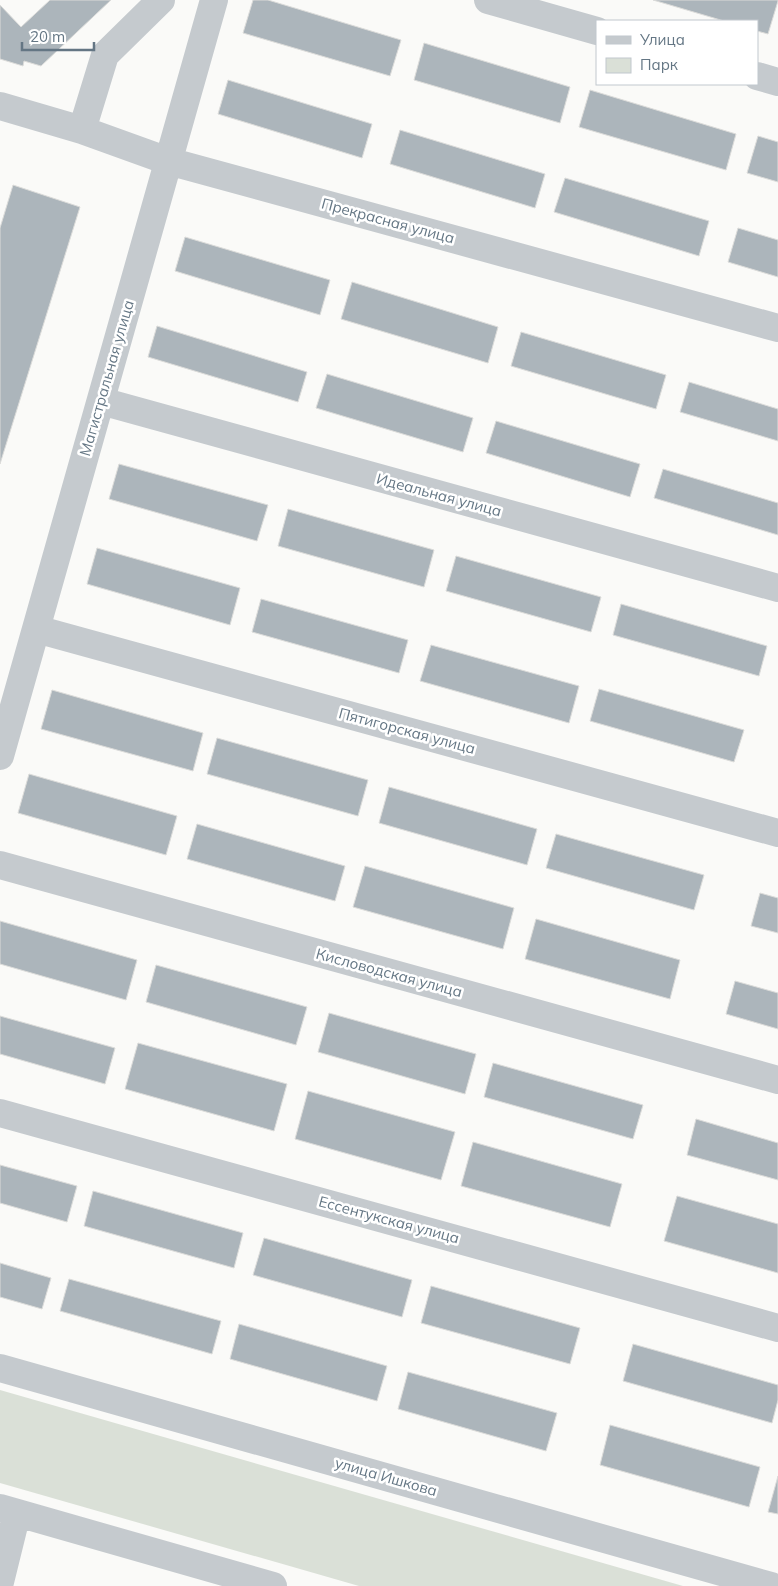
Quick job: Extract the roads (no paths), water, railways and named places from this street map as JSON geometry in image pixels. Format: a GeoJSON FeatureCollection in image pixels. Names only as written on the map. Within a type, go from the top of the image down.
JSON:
{"type":"FeatureCollection","features":[{"type":"Feature","properties":{"kind":"street"},"geometry":{"type":"LineString","coordinates":[[82,130],[106,55],[161,0]]}},
{"type":"Feature","properties":{"kind":"street","name":"Магистральная улица"},"geometry":{"type":"LineString","coordinates":[[1,750],[214,0]]}},
{"type":"Feature","properties":{"kind":"street"},"geometry":{"type":"LineString","coordinates":[[488,0],[596,31]]}},
{"type":"Feature","properties":{"kind":"street"},"geometry":{"type":"LineString","coordinates":[[758,76],[778,82]]}},
{"type":"Feature","properties":{"kind":"street","name":"Прекрасная улица"},"geometry":{"type":"LineString","coordinates":[[0,106],[82,130],[168,161],[778,328]]}},
{"type":"Feature","properties":{"kind":"street","name":"Идеальная улица"},"geometry":{"type":"LineString","coordinates":[[101,402],[778,588]]}},
{"type":"Feature","properties":{"kind":"street","name":"Пятигорская улица"},"geometry":{"type":"LineString","coordinates":[[36,629],[778,833]]}},
{"type":"Feature","properties":{"kind":"street","name":"Кисловодская улица"},"geometry":{"type":"LineString","coordinates":[[0,865],[778,1080]]}},
{"type":"Feature","properties":{"kind":"street","name":"Ессентукская улица"},"geometry":{"type":"LineString","coordinates":[[0,1113],[778,1328]]}},
{"type":"Feature","properties":{"kind":"street","name":"улица Ишкова"},"geometry":{"type":"LineString","coordinates":[[0,1368],[771,1586]]}},
{"type":"Feature","properties":{"kind":"street"},"geometry":{"type":"LineString","coordinates":[[0,1582],[9,1510],[273,1586]]}}]}
